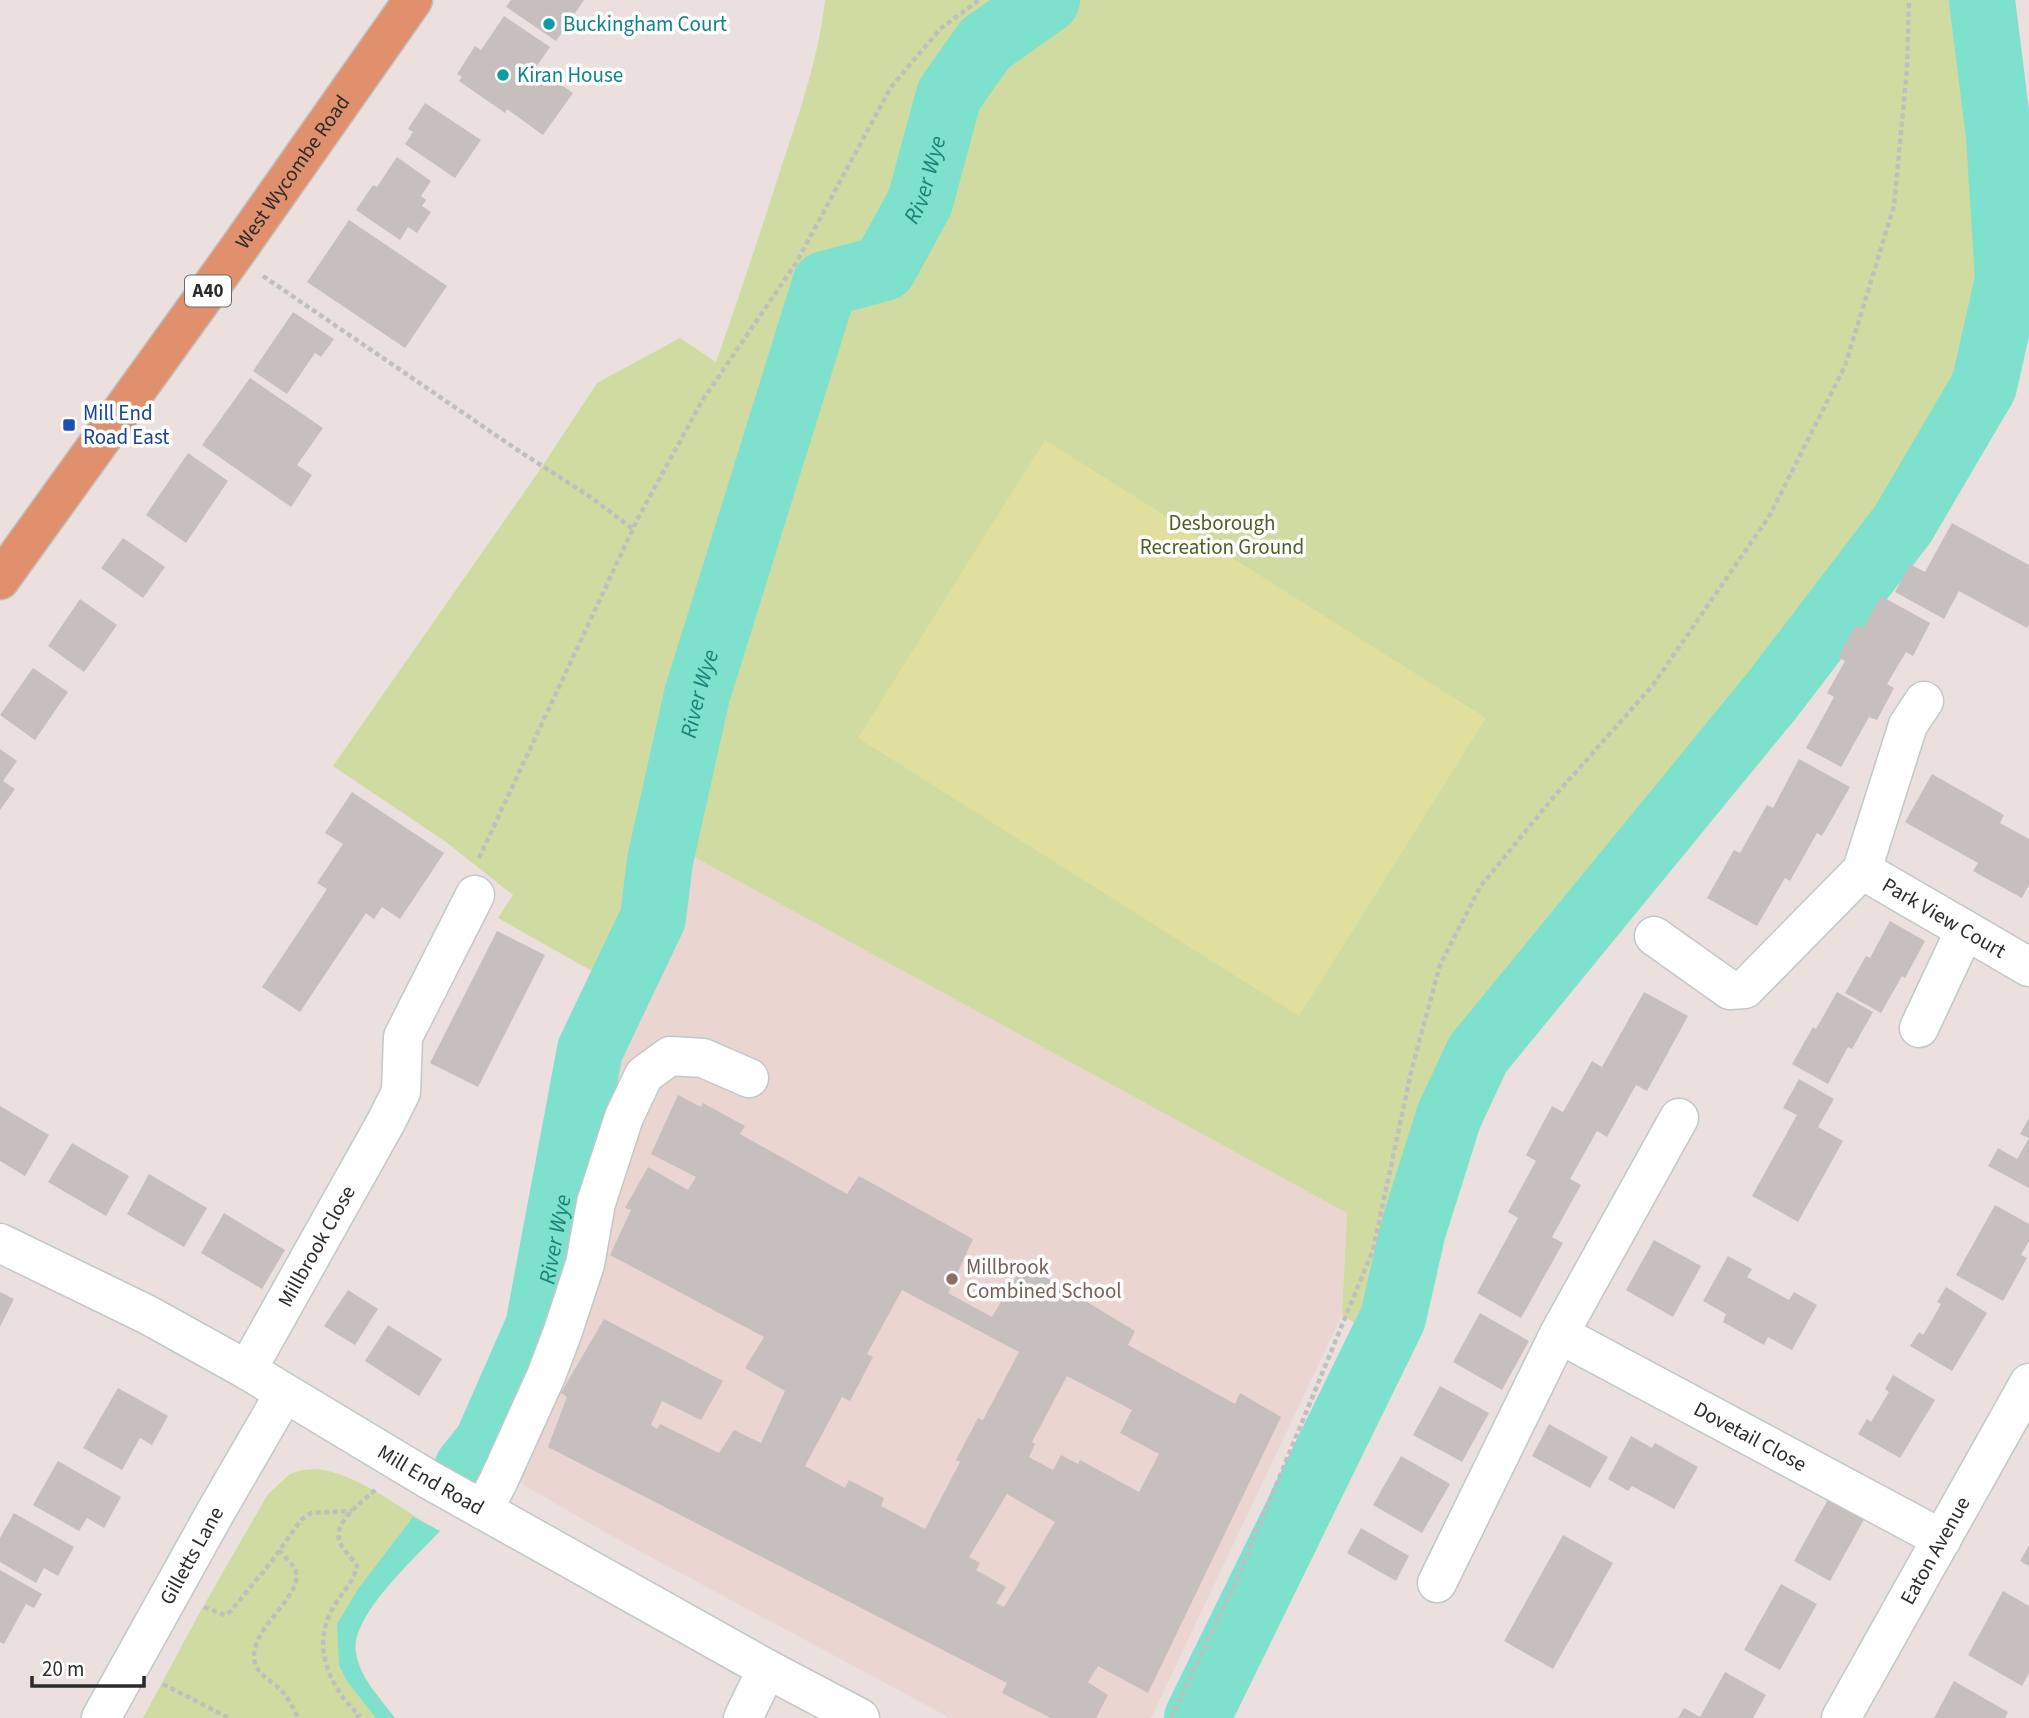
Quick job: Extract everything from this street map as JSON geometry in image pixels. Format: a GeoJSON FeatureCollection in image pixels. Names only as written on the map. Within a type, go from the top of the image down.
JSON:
{"type":"FeatureCollection","features":[{"type":"Feature","properties":{"kind":"main road","name":"West Wycombe Road"},"geometry":{"type":"LineString","coordinates":[[0,580],[234,256],[413,0]]}},
{"type":"Feature","properties":{"kind":"street","name":"Park View Court"},"geometry":{"type":"LineString","coordinates":[[1654,936],[1730,990],[1745,989],[1758,978],[1862,870],[1908,725],[1924,701]]}},
{"type":"Feature","properties":{"kind":"street","name":"Park View Court"},"geometry":{"type":"LineString","coordinates":[[1862,870],[1965,930],[2024,952]]}},
{"type":"Feature","properties":{"kind":"street","name":"Millbrook Close"},"geometry":{"type":"LineString","coordinates":[[247,1370],[401,1092],[403,1037],[475,895]]}},
{"type":"Feature","properties":{"kind":"street"},"geometry":{"type":"LineString","coordinates":[[1919,1028],[1965,930]]}},
{"type":"Feature","properties":{"kind":"street"},"geometry":{"type":"LineString","coordinates":[[483,1510],[536,1400],[563,1331],[585,1264],[596,1203],[624,1117],[644,1075],[670,1056],[703,1058],[749,1078]]}},
{"type":"Feature","properties":{"kind":"street"},"geometry":{"type":"LineString","coordinates":[[1437,1583],[1559,1334],[1679,1118]]}},
{"type":"Feature","properties":{"kind":"street","name":"Mill End Road"},"geometry":{"type":"LineString","coordinates":[[0,1243],[148,1315],[247,1370],[483,1510],[767,1670],[860,1718]]}},
{"type":"Feature","properties":{"kind":"street","name":"Dovetail Close"},"geometry":{"type":"LineString","coordinates":[[1559,1334],[1942,1539]]}},
{"type":"Feature","properties":{"kind":"street","name":"Eaton Avenue"},"geometry":{"type":"LineString","coordinates":[[1840,1718],[2029,1383]]}},
{"type":"Feature","properties":{"kind":"street","name":"Gilletts Lane"},"geometry":{"type":"LineString","coordinates":[[101,1718],[284,1394]]}},
{"type":"Feature","properties":{"kind":"street"},"geometry":{"type":"LineString","coordinates":[[743,1718],[767,1670]]}},
{"type":"Feature","properties":{"kind":"path"},"geometry":{"type":"LineString","coordinates":[[475,895],[477,863],[633,529],[702,401],[796,263],[891,87],[940,29],[979,0]]}},
{"type":"Feature","properties":{"kind":"path"},"geometry":{"type":"LineString","coordinates":[[1171,1718],[1239,1575],[1373,1250],[1412,1068],[1440,965],[1480,887],[1552,799],[1653,685],[1770,515],[1845,366],[1894,206],[1909,0]]}},
{"type":"Feature","properties":{"kind":"path"},"geometry":{"type":"LineString","coordinates":[[234,256],[494,434],[593,498],[633,529]]}},
{"type":"Feature","properties":{"kind":"path"},"geometry":{"type":"LineString","coordinates":[[356,1718],[359,1715],[347,1704],[325,1667],[323,1652],[330,1612],[355,1576],[357,1566],[339,1538],[341,1525],[379,1486]]}},
{"type":"Feature","properties":{"kind":"path"},"geometry":{"type":"LineString","coordinates":[[171,1591],[225,1615],[231,1611],[301,1520],[311,1513],[352,1511]]}},
{"type":"Feature","properties":{"kind":"path"},"geometry":{"type":"LineString","coordinates":[[279,1550],[294,1567],[295,1586],[260,1637],[254,1653],[254,1662],[264,1678],[288,1699],[298,1718]]}},
{"type":"Feature","properties":{"kind":"path"},"geometry":{"type":"LineString","coordinates":[[128,1667],[229,1718]]}},
{"type":"Feature","properties":{"kind":"shaded area"},"geometry":{"type":"Polygon","coordinates":[[[1045,440],[1486,718],[1299,1016],[858,738],[1045,440]]]}},
{"type":"Feature","properties":{"kind":"shaded area","name":"Millbrook Combined School"},"geometry":{"type":"Polygon","coordinates":[[[687,853],[1347,1213],[1342,1315],[1151,1718],[950,1718],[608,1534],[491,1466],[536,1370],[569,1244],[596,1088],[658,951],[687,853]]]}},
{"type":"Feature","properties":{"kind":"shaded area"},"geometry":{"type":"Polygon","coordinates":[[[413,1517],[440,1531],[386,1588],[363,1622],[357,1638],[356,1653],[362,1671],[395,1718],[376,1718],[347,1681],[339,1665],[337,1624],[358,1589],[413,1517]]]}},
{"type":"Feature","properties":{"kind":"green space","name":"Desborough Recreation Ground"},"geometry":{"type":"Polygon","coordinates":[[[825,0],[1988,0],[2014,269],[2010,330],[1988,387],[1931,488],[1724,770],[1502,1034],[1475,1072],[1456,1111],[1416,1228],[1389,1345],[1342,1315],[1347,1213],[687,853],[651,847],[599,975],[498,918],[513,895],[446,842],[333,766],[539,471],[597,383],[680,338],[716,362],[802,104],[814,63],[825,0]]]}},
{"type":"Feature","properties":{"kind":"green space"},"geometry":{"type":"Polygon","coordinates":[[[317,1469],[350,1478],[366,1486],[440,1531],[386,1588],[363,1622],[357,1638],[356,1653],[362,1671],[395,1718],[143,1718],[268,1494],[290,1474],[317,1469]]]}},
{"type":"Feature","properties":{"kind":"building","name":"Buckingham Court"},"geometry":{"type":"Polygon","coordinates":[[[511,0],[584,0],[556,41],[506,7],[511,0]]]}},
{"type":"Feature","properties":{"kind":"building","name":"Kiran House"},"geometry":{"type":"Polygon","coordinates":[[[504,16],[550,47],[536,67],[573,93],[543,135],[507,109],[505,113],[459,81],[462,77],[457,74],[475,46],[481,50],[504,16]]]}},
{"type":"Feature","properties":{"kind":"building"},"geometry":{"type":"Polygon","coordinates":[[[425,103],[481,140],[455,178],[405,144],[413,132],[408,129],[425,103]]]}},
{"type":"Feature","properties":{"kind":"building"},"geometry":{"type":"Polygon","coordinates":[[[397,157],[431,181],[421,196],[426,200],[422,206],[431,212],[417,233],[408,227],[400,240],[356,210],[373,185],[377,187],[397,157]]]}},
{"type":"Feature","properties":{"kind":"building"},"geometry":{"type":"Polygon","coordinates":[[[349,220],[447,286],[405,348],[307,282],[349,220]]]}},
{"type":"Feature","properties":{"kind":"building"},"geometry":{"type":"Polygon","coordinates":[[[293,312],[334,339],[321,357],[315,353],[287,394],[253,371],[293,312]]]}},
{"type":"Feature","properties":{"kind":"building"},"geometry":{"type":"Polygon","coordinates":[[[250,378],[323,428],[297,465],[312,475],[291,507],[202,445],[250,378]]]}},
{"type":"Feature","properties":{"kind":"building"},"geometry":{"type":"Polygon","coordinates":[[[188,453],[228,481],[186,543],[146,515],[188,453]]]}},
{"type":"Feature","properties":{"kind":"building"},"geometry":{"type":"Polygon","coordinates":[[[1952,523],[2029,565],[2027,628],[1959,591],[1944,619],[1895,592],[1910,564],[1925,572],[1952,523]]]}},
{"type":"Feature","properties":{"kind":"building"},"geometry":{"type":"Polygon","coordinates":[[[123,538],[165,567],[143,598],[101,568],[123,538]]]}},
{"type":"Feature","properties":{"kind":"building"},"geometry":{"type":"Polygon","coordinates":[[[1881,596],[1930,623],[1913,656],[1906,652],[1887,684],[1894,688],[1877,720],[1869,717],[1841,767],[1806,748],[1834,697],[1827,693],[1845,661],[1838,657],[1856,625],[1863,628],[1881,596]]]}},
{"type":"Feature","properties":{"kind":"building"},"geometry":{"type":"Polygon","coordinates":[[[80,599],[117,625],[84,672],[48,646],[80,599]]]}},
{"type":"Feature","properties":{"kind":"building"},"geometry":{"type":"Polygon","coordinates":[[[33,668],[68,692],[35,740],[0,715],[33,668]]]}},
{"type":"Feature","properties":{"kind":"building"},"geometry":{"type":"Polygon","coordinates":[[[0,749],[17,761],[3,781],[15,789],[0,810],[0,749]]]}},
{"type":"Feature","properties":{"kind":"building"},"geometry":{"type":"Polygon","coordinates":[[[1799,759],[1850,787],[1822,836],[1817,833],[1790,881],[1785,878],[1757,926],[1707,898],[1734,850],[1740,853],[1767,805],[1773,808],[1799,759]]]}},
{"type":"Feature","properties":{"kind":"building"},"geometry":{"type":"Polygon","coordinates":[[[1932,774],[2004,815],[2000,823],[2029,839],[2029,885],[2022,898],[1973,871],[1978,863],[1905,822],[1932,774]]]}},
{"type":"Feature","properties":{"kind":"building"},"geometry":{"type":"Polygon","coordinates":[[[352,792],[444,853],[400,919],[382,907],[374,919],[366,913],[300,1012],[262,987],[327,889],[317,883],[343,844],[325,833],[352,792]]]}},
{"type":"Feature","properties":{"kind":"building"},"geometry":{"type":"Polygon","coordinates":[[[1890,921],[1925,941],[1905,978],[1902,976],[1881,1013],[1845,993],[1866,956],[1870,958],[1890,921]]]}},
{"type":"Feature","properties":{"kind":"building"},"geometry":{"type":"Polygon","coordinates":[[[497,931],[545,955],[478,1087],[430,1063],[497,931]]]}},
{"type":"Feature","properties":{"kind":"building"},"geometry":{"type":"Polygon","coordinates":[[[1644,992],[1688,1016],[1647,1091],[1636,1085],[1607,1137],[1597,1131],[1570,1179],[1581,1185],[1552,1237],[1563,1243],[1521,1318],[1477,1293],[1518,1218],[1508,1212],[1536,1161],[1526,1155],[1552,1106],[1563,1112],[1592,1061],[1602,1067],[1644,992]]]}},
{"type":"Feature","properties":{"kind":"building"},"geometry":{"type":"Polygon","coordinates":[[[1837,992],[1873,1012],[1852,1049],[1848,1047],[1828,1084],[1792,1064],[1837,992]]]}},
{"type":"Feature","properties":{"kind":"building"},"geometry":{"type":"Polygon","coordinates":[[[1799,1079],[1834,1099],[1818,1127],[1843,1141],[1798,1222],[1752,1196],[1797,1115],[1783,1108],[1799,1079]]]}},
{"type":"Feature","properties":{"kind":"building"},"geometry":{"type":"Polygon","coordinates":[[[678,1095],[701,1107],[703,1103],[745,1126],[740,1134],[847,1194],[859,1176],[973,1239],[948,1293],[992,1317],[1024,1264],[1135,1331],[1128,1345],[1235,1404],[1240,1393],[1281,1417],[1148,1693],[1098,1666],[1088,1682],[1108,1695],[1096,1718],[1051,1718],[1002,1693],[1007,1683],[548,1447],[567,1397],[561,1393],[604,1319],[723,1381],[701,1420],[662,1401],[651,1425],[657,1429],[660,1424],[719,1453],[734,1430],[761,1443],[785,1391],[745,1368],[764,1337],[610,1255],[631,1210],[625,1208],[648,1167],[688,1190],[696,1177],[651,1154],[678,1095]],[[902,1290],[867,1354],[873,1357],[850,1401],[842,1397],[805,1466],[845,1488],[849,1480],[884,1498],[881,1506],[925,1529],[960,1462],[956,1460],[978,1418],[983,1420],[1019,1352],[902,1290]],[[1067,1376],[1032,1442],[1035,1444],[1029,1457],[1053,1470],[1061,1455],[1078,1464],[1080,1460],[1139,1492],[1159,1454],[1120,1433],[1132,1410],[1067,1376]],[[1007,1494],[969,1557],[980,1563],[976,1570],[1006,1587],[996,1603],[1004,1607],[1055,1522],[1007,1494]]]}},
{"type":"Feature","properties":{"kind":"building"},"geometry":{"type":"Polygon","coordinates":[[[0,1106],[49,1135],[25,1176],[0,1161],[0,1106]]]}},
{"type":"Feature","properties":{"kind":"building"},"geometry":{"type":"Polygon","coordinates":[[[2029,1118],[2029,1138],[2020,1134],[2029,1118]]]}},
{"type":"Feature","properties":{"kind":"building"},"geometry":{"type":"Polygon","coordinates":[[[2029,1138],[2029,1188],[1988,1166],[1998,1148],[2017,1159],[2029,1138]]]}},
{"type":"Feature","properties":{"kind":"building"},"geometry":{"type":"Polygon","coordinates":[[[72,1143],[129,1176],[106,1216],[48,1182],[72,1143]]]}},
{"type":"Feature","properties":{"kind":"building"},"geometry":{"type":"Polygon","coordinates":[[[149,1174],[207,1208],[184,1247],[127,1214],[149,1174]]]}},
{"type":"Feature","properties":{"kind":"building"},"geometry":{"type":"Polygon","coordinates":[[[1995,1205],[2029,1224],[2029,1241],[2021,1255],[2027,1258],[2003,1301],[1956,1275],[1995,1205]]]}},
{"type":"Feature","properties":{"kind":"building"},"geometry":{"type":"Polygon","coordinates":[[[224,1213],[285,1250],[262,1289],[201,1253],[224,1213]]]}},
{"type":"Feature","properties":{"kind":"building"},"geometry":{"type":"Polygon","coordinates":[[[1654,1240],[1701,1266],[1673,1317],[1626,1290],[1654,1240]]]}},
{"type":"Feature","properties":{"kind":"building"},"geometry":{"type":"Polygon","coordinates":[[[1728,1256],[1752,1269],[1747,1277],[1789,1300],[1794,1292],[1817,1305],[1792,1350],[1768,1337],[1764,1345],[1723,1322],[1726,1314],[1703,1301],[1728,1256]]]}},
{"type":"Feature","properties":{"kind":"building"},"geometry":{"type":"Polygon","coordinates":[[[1946,1287],[1987,1313],[1952,1371],[1910,1346],[1919,1332],[1923,1335],[1941,1304],[1937,1302],[1946,1287]]]}},
{"type":"Feature","properties":{"kind":"building"},"geometry":{"type":"Polygon","coordinates":[[[348,1290],[378,1309],[355,1345],[324,1326],[348,1290]]]}},
{"type":"Feature","properties":{"kind":"building"},"geometry":{"type":"Polygon","coordinates":[[[0,1292],[14,1299],[0,1327],[0,1292]]]}},
{"type":"Feature","properties":{"kind":"building"},"geometry":{"type":"Polygon","coordinates":[[[1480,1313],[1529,1341],[1502,1390],[1453,1362],[1480,1313]]]}},
{"type":"Feature","properties":{"kind":"building"},"geometry":{"type":"Polygon","coordinates":[[[388,1325],[442,1359],[419,1396],[365,1361],[388,1325]]]}},
{"type":"Feature","properties":{"kind":"building"},"geometry":{"type":"Polygon","coordinates":[[[1893,1375],[1935,1400],[1900,1458],[1858,1434],[1867,1419],[1871,1422],[1889,1392],[1885,1389],[1893,1375]]]}},
{"type":"Feature","properties":{"kind":"building"},"geometry":{"type":"Polygon","coordinates":[[[1440,1386],[1489,1413],[1462,1462],[1413,1435],[1440,1386]]]}},
{"type":"Feature","properties":{"kind":"building"},"geometry":{"type":"Polygon","coordinates":[[[118,1388],[168,1416],[152,1445],[140,1438],[122,1470],[83,1448],[118,1388]]]}},
{"type":"Feature","properties":{"kind":"building"},"geometry":{"type":"Polygon","coordinates":[[[1549,1424],[1608,1457],[1590,1488],[1532,1456],[1549,1424]]]}},
{"type":"Feature","properties":{"kind":"building"},"geometry":{"type":"Polygon","coordinates":[[[1631,1436],[1652,1448],[1655,1443],[1698,1467],[1674,1509],[1632,1486],[1628,1491],[1608,1479],[1631,1436]]]}},
{"type":"Feature","properties":{"kind":"building"},"geometry":{"type":"Polygon","coordinates":[[[1401,1456],[1450,1484],[1422,1533],[1373,1505],[1401,1456]]]}},
{"type":"Feature","properties":{"kind":"building"},"geometry":{"type":"Polygon","coordinates":[[[58,1461],[121,1497],[104,1528],[87,1518],[79,1531],[33,1505],[58,1461]]]}},
{"type":"Feature","properties":{"kind":"building"},"geometry":{"type":"Polygon","coordinates":[[[1831,1494],[1867,1514],[1830,1581],[1794,1561],[1831,1494]]]}},
{"type":"Feature","properties":{"kind":"building"},"geometry":{"type":"Polygon","coordinates":[[[14,1513],[74,1547],[58,1576],[44,1568],[36,1583],[0,1562],[0,1538],[14,1513]]]}},
{"type":"Feature","properties":{"kind":"building"},"geometry":{"type":"Polygon","coordinates":[[[1361,1528],[1409,1556],[1396,1581],[1347,1553],[1361,1528]]]}},
{"type":"Feature","properties":{"kind":"building"},"geometry":{"type":"Polygon","coordinates":[[[1563,1535],[1613,1563],[1553,1669],[1504,1641],[1563,1535]]]}},
{"type":"Feature","properties":{"kind":"building"},"geometry":{"type":"Polygon","coordinates":[[[2029,1545],[2029,1566],[2020,1561],[2029,1545]]]}},
{"type":"Feature","properties":{"kind":"building"},"geometry":{"type":"Polygon","coordinates":[[[0,1570],[42,1594],[34,1608],[26,1604],[4,1644],[0,1642],[0,1570]]]}},
{"type":"Feature","properties":{"kind":"building"},"geometry":{"type":"Polygon","coordinates":[[[1781,1584],[1817,1604],[1780,1670],[1744,1650],[1781,1584]]]}},
{"type":"Feature","properties":{"kind":"building"},"geometry":{"type":"Polygon","coordinates":[[[2003,1591],[2029,1606],[2029,1673],[2022,1686],[1968,1655],[2003,1591]]]}},
{"type":"Feature","properties":{"kind":"building"},"geometry":{"type":"Polygon","coordinates":[[[1725,1672],[1766,1695],[1753,1718],[1678,1718],[1684,1708],[1700,1717],[1725,1672]]]}},
{"type":"Feature","properties":{"kind":"building"},"geometry":{"type":"Polygon","coordinates":[[[1954,1681],[2008,1712],[2005,1718],[1934,1718],[1954,1681]]]}},
{"type":"Feature","properties":{"kind":"waterway","name":"River Wye"},"geometry":{"type":"LineString","coordinates":[[467,1468],[487,1443],[538,1327],[590,1050],[653,918],[660,861],[697,695],[825,284],[884,268],[920,202],[949,95],[985,44],[1047,0]]}},
{"type":"Feature","properties":{"kind":"waterway"},"geometry":{"type":"LineString","coordinates":[[1197,1718],[1393,1318],[1413,1230],[1449,1116],[1478,1054],[1773,694],[1903,524],[1984,386],[2008,280],[1999,136],[1982,0]]}},
{"type":"Feature","properties":{"kind":"place","name":"Buckingham Court"},"geometry":{"type":"Point","coordinates":[549,24]}},
{"type":"Feature","properties":{"kind":"place","name":"Kiran House"},"geometry":{"type":"Point","coordinates":[503,75]}},
{"type":"Feature","properties":{"kind":"place","name":"Mill End Road East"},"geometry":{"type":"Point","coordinates":[69,425]}},
{"type":"Feature","properties":{"kind":"place","name":"Millbrook Combined School"},"geometry":{"type":"Point","coordinates":[952,1279]}}]}
